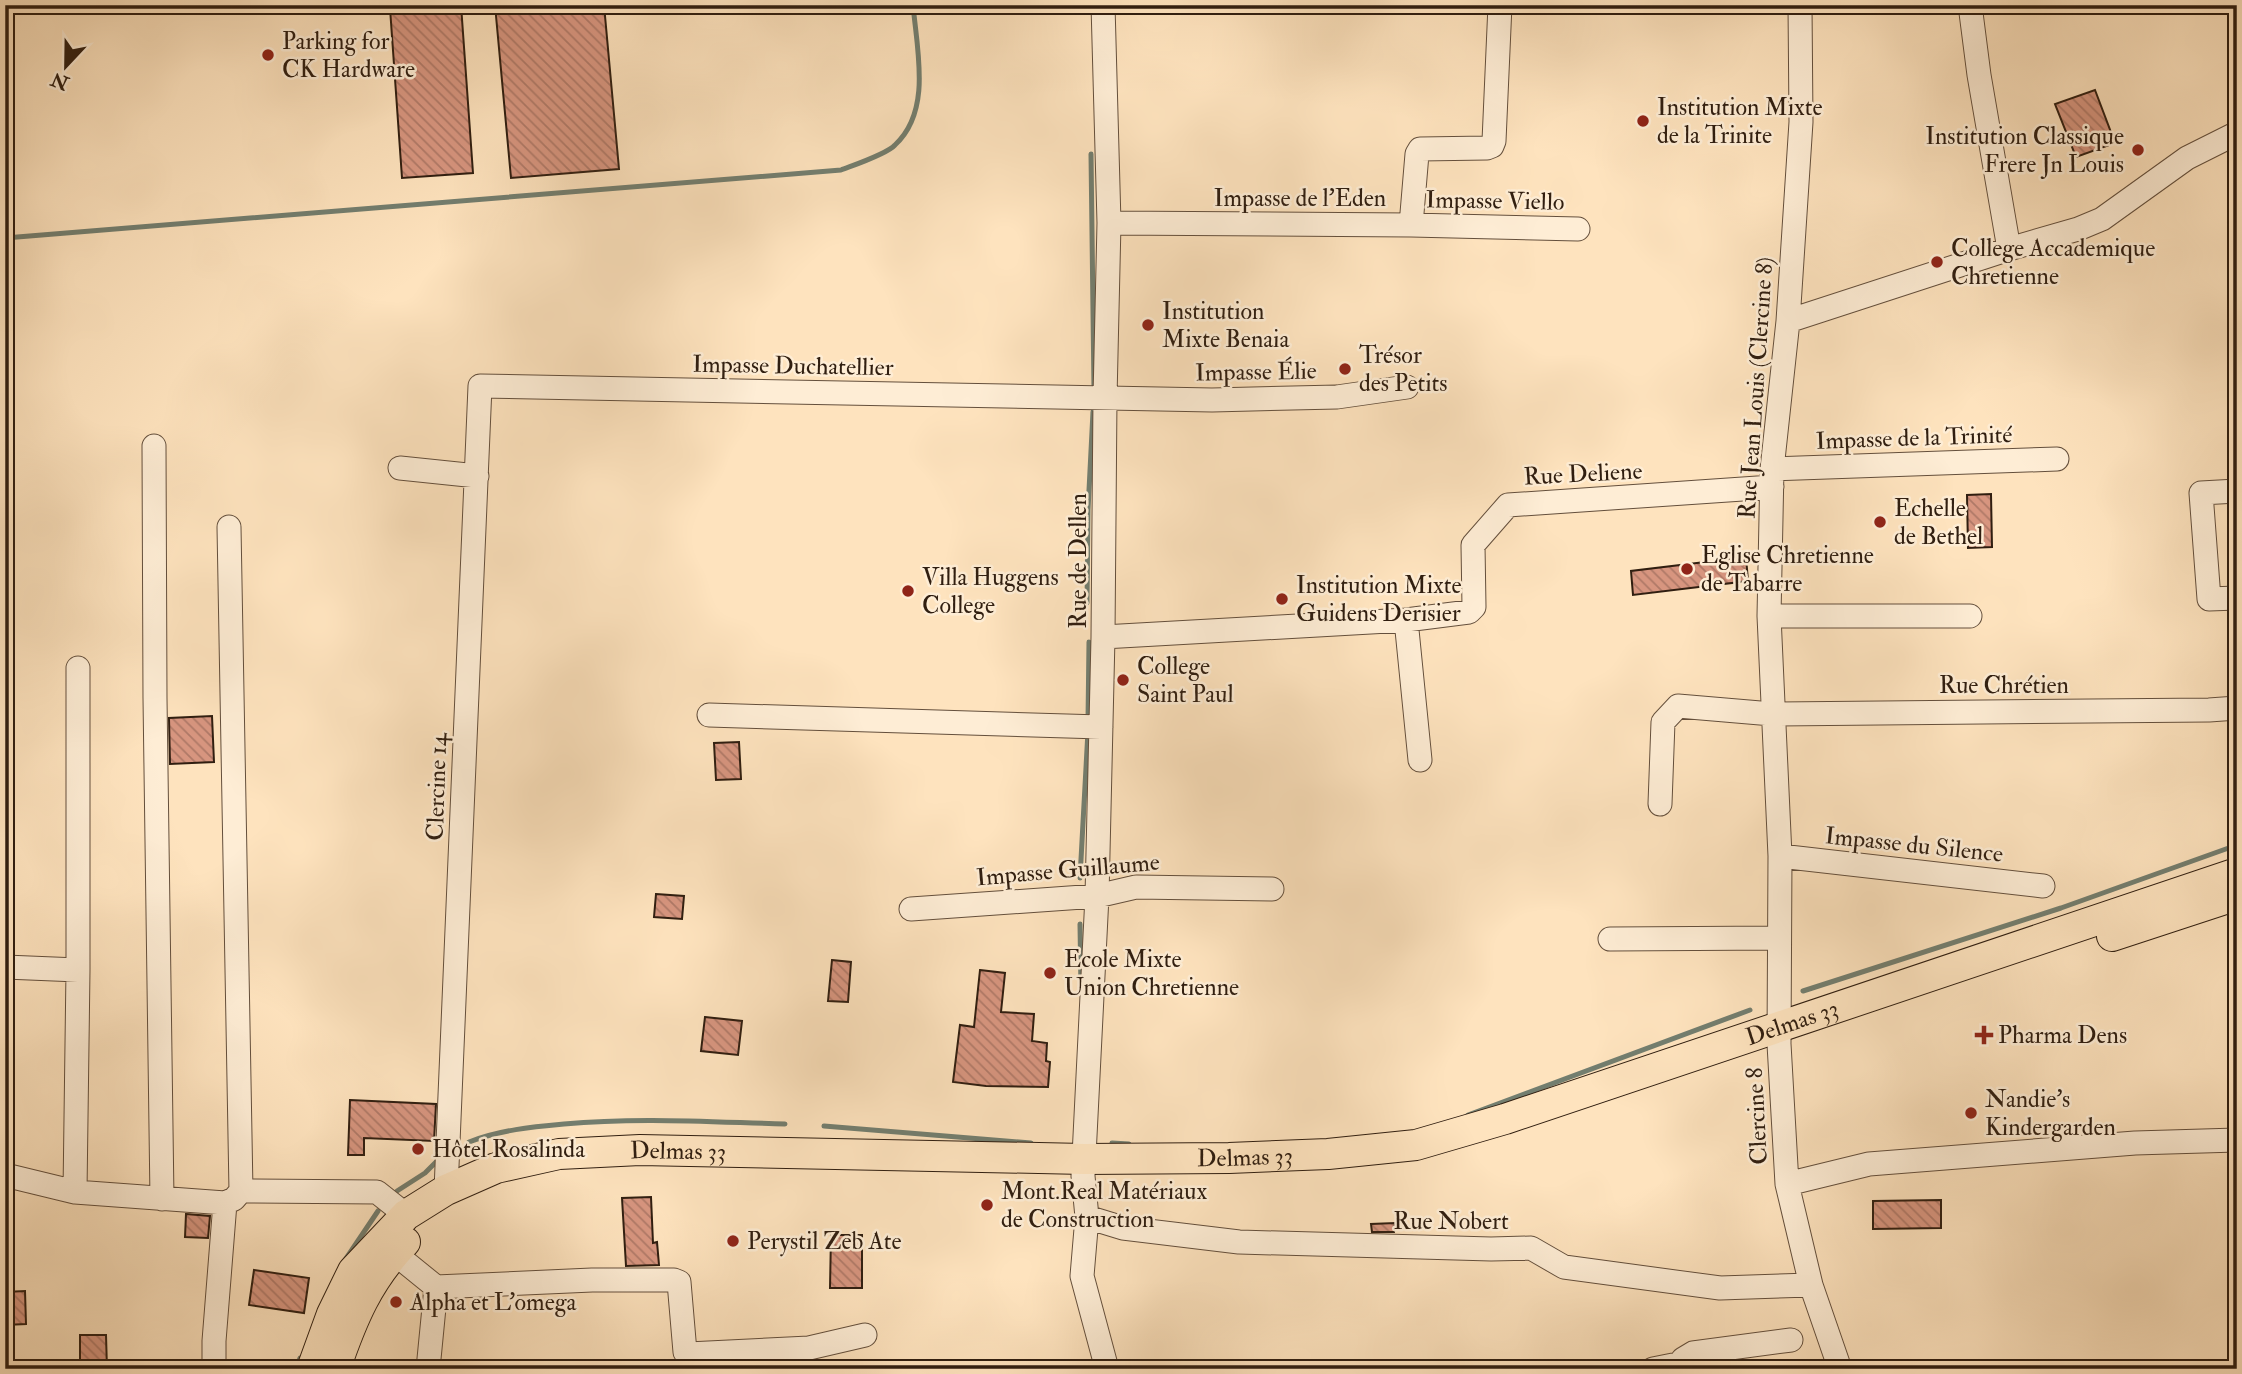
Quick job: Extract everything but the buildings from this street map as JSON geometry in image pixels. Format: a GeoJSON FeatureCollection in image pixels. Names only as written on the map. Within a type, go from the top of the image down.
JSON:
{"type":"FeatureCollection","features":[{"type":"Feature","properties":{"kind":"main road","name":"Delmas 33"},"geometry":{"type":"LineString","coordinates":[[312,1369],[332,1314],[353,1271],[406,1215],[446,1190],[496,1168],[559,1154],[640,1150],[1083,1168],[1328,1173],[1417,1162],[1559,1121],[1779,1035],[2237,873]]}},
{"type":"Feature","properties":{"kind":"main road","name":"Delmas 33"},"geometry":{"type":"LineString","coordinates":[[1779,1035],[2237,895]]}},
{"type":"Feature","properties":{"kind":"main road","name":"Delmas 33"},"geometry":{"type":"LineString","coordinates":[[335,1369],[351,1321],[364,1296],[394,1253],[413,1234],[451,1208],[498,1186],[561,1172],[1083,1168]]}},
{"type":"Feature","properties":{"kind":"street","name":"Rue de Dellen"},"geometry":{"type":"LineString","coordinates":[[1103,5],[1109,223],[1103,637],[1097,896],[1083,1168],[1087,1217],[1082,1276],[1107,1369]]}},
{"type":"Feature","properties":{"kind":"street","name":"Impasse de l'Eden"},"geometry":{"type":"LineString","coordinates":[[1109,223],[1410,225],[1416,154],[1420,149],[1492,146],[1500,5]]}},
{"type":"Feature","properties":{"kind":"street","name":"Rue Jean Louis (Clercine 8)"},"geometry":{"type":"LineString","coordinates":[[1779,1035],[1780,856],[1769,616],[1772,478],[1788,321],[1801,122],[1800,5]]}},
{"type":"Feature","properties":{"kind":"street"},"geometry":{"type":"LineString","coordinates":[[1970,5],[1979,75],[2009,249]]}},
{"type":"Feature","properties":{"kind":"street"},"geometry":{"type":"LineString","coordinates":[[1788,321],[2102,219],[2187,158],[2237,133]]}},
{"type":"Feature","properties":{"kind":"street","name":"Impasse Viello"},"geometry":{"type":"LineString","coordinates":[[1410,225],[1578,229]]}},
{"type":"Feature","properties":{"kind":"street","name":"Impasse Duchatellier"},"geometry":{"type":"LineString","coordinates":[[481,386],[1105,398]]}},
{"type":"Feature","properties":{"kind":"street","name":"Clercine 14"},"geometry":{"type":"LineString","coordinates":[[446,1190],[481,386]]}},
{"type":"Feature","properties":{"kind":"street","name":"Impasse Élie"},"geometry":{"type":"LineString","coordinates":[[1105,398],[1212,400],[1337,397],[1407,387]]}},
{"type":"Feature","properties":{"kind":"street"},"geometry":{"type":"LineString","coordinates":[[154,446],[162,1199]]}},
{"type":"Feature","properties":{"kind":"street","name":"Impasse de la Trinité"},"geometry":{"type":"LineString","coordinates":[[1772,478],[2057,459]]}},
{"type":"Feature","properties":{"kind":"street"},"geometry":{"type":"LineString","coordinates":[[400,468],[477,476]]}},
{"type":"Feature","properties":{"kind":"street","name":"Rue Deliene"},"geometry":{"type":"LineString","coordinates":[[1103,637],[1406,620],[1472,610],[1473,545],[1508,505],[1772,478]]}},
{"type":"Feature","properties":{"kind":"street"},"geometry":{"type":"LineString","coordinates":[[2237,491],[2201,493],[2209,599],[2237,598]]}},
{"type":"Feature","properties":{"kind":"street"},"geometry":{"type":"LineString","coordinates":[[214,1369],[214,1341],[233,1197],[229,527]]}},
{"type":"Feature","properties":{"kind":"street"},"geometry":{"type":"LineString","coordinates":[[1769,616],[1970,616]]}},
{"type":"Feature","properties":{"kind":"street"},"geometry":{"type":"LineString","coordinates":[[1406,620],[1420,760]]}},
{"type":"Feature","properties":{"kind":"street"},"geometry":{"type":"LineString","coordinates":[[75,1192],[78,668]]}},
{"type":"Feature","properties":{"kind":"street","name":"Rue Chrétien"},"geometry":{"type":"LineString","coordinates":[[1660,804],[1663,722],[1678,706],[1772,714],[2237,708]]}},
{"type":"Feature","properties":{"kind":"street"},"geometry":{"type":"LineString","coordinates":[[709,715],[1101,727]]}},
{"type":"Feature","properties":{"kind":"street","name":"Impasse du Silence"},"geometry":{"type":"LineString","coordinates":[[1780,856],[2043,886]]}},
{"type":"Feature","properties":{"kind":"street","name":"Impasse Guillaume"},"geometry":{"type":"LineString","coordinates":[[911,909],[1097,896],[1136,887],[1272,889]]}},
{"type":"Feature","properties":{"kind":"street"},"geometry":{"type":"LineString","coordinates":[[1610,939],[1779,938]]}},
{"type":"Feature","properties":{"kind":"street"},"geometry":{"type":"LineString","coordinates":[[5,967],[78,970]]}},
{"type":"Feature","properties":{"kind":"street","name":"Clercine 8"},"geometry":{"type":"LineString","coordinates":[[1779,1035],[1787,1184],[1811,1285],[1840,1369]]}},
{"type":"Feature","properties":{"kind":"street"},"geometry":{"type":"LineString","coordinates":[[1787,1184],[1869,1164],[2135,1143],[2237,1140]]}},
{"type":"Feature","properties":{"kind":"street"},"geometry":{"type":"LineString","coordinates":[[5,1175],[75,1192],[162,1199],[377,1192],[406,1215]]}},
{"type":"Feature","properties":{"kind":"street","name":"Rue Nobert"},"geometry":{"type":"LineString","coordinates":[[1087,1217],[1123,1228],[1239,1241],[1477,1249],[1531,1248],[1564,1267],[1720,1288],[1811,1285]]}},
{"type":"Feature","properties":{"kind":"street"},"geometry":{"type":"LineString","coordinates":[[394,1253],[436,1287],[592,1280],[674,1280],[679,1282],[685,1352],[688,1354],[809,1348],[865,1335]]}},
{"type":"Feature","properties":{"kind":"street"},"geometry":{"type":"LineString","coordinates":[[428,1369],[436,1287]]}},
{"type":"Feature","properties":{"kind":"street"},"geometry":{"type":"LineString","coordinates":[[1653,1369],[1672,1365],[1679,1368],[1683,1359],[1693,1353],[1791,1340]]}},
{"type":"Feature","properties":{"kind":"waterway"},"geometry":{"type":"LineString","coordinates":[[5,238],[841,170],[870,159],[895,145],[907,131],[914,115],[918,98],[919,60],[913,5]]}},
{"type":"Feature","properties":{"kind":"waterway"},"geometry":{"type":"LineString","coordinates":[[1091,154],[1094,389]]}},
{"type":"Feature","properties":{"kind":"waterway"},"geometry":{"type":"LineString","coordinates":[[1087,603],[1093,412]]}},
{"type":"Feature","properties":{"kind":"waterway"},"geometry":{"type":"LineString","coordinates":[[1088,721],[1089,642]]}},
{"type":"Feature","properties":{"kind":"waterway"},"geometry":{"type":"LineString","coordinates":[[1080,878],[1088,731]]}},
{"type":"Feature","properties":{"kind":"waterway"},"geometry":{"type":"LineString","coordinates":[[1803,991],[2061,908],[2237,845]]}},
{"type":"Feature","properties":{"kind":"waterway"},"geometry":{"type":"LineString","coordinates":[[1080,924],[1081,990]]}},
{"type":"Feature","properties":{"kind":"waterway"},"geometry":{"type":"LineString","coordinates":[[1468,1115],[1750,1010]]}},
{"type":"Feature","properties":{"kind":"waterway"},"geometry":{"type":"LineString","coordinates":[[469,1142],[516,1130],[592,1122],[785,1124]]}},
{"type":"Feature","properties":{"kind":"waterway"},"geometry":{"type":"LineString","coordinates":[[824,1126],[1031,1143]]}},
{"type":"Feature","properties":{"kind":"waterway"},"geometry":{"type":"LineString","coordinates":[[1112,1143],[1129,1144]]}},
{"type":"Feature","properties":{"kind":"waterway"},"geometry":{"type":"LineString","coordinates":[[397,1191],[425,1173],[439,1159]]}},
{"type":"Feature","properties":{"kind":"waterway"},"geometry":{"type":"LineString","coordinates":[[341,1266],[378,1211]]}},
{"type":"Feature","properties":{"kind":"waterway"},"geometry":{"type":"LineString","coordinates":[[296,1369],[300,1358]]}},
{"type":"Feature","properties":{"kind":"place","name":"Parking for CK Hardware"},"geometry":{"type":"Point","coordinates":[268,55]}},
{"type":"Feature","properties":{"kind":"place","name":"Institution Mixte de la Trinite"},"geometry":{"type":"Point","coordinates":[1643,121]}},
{"type":"Feature","properties":{"kind":"place","name":"Institution Classique Frere Jn Louis"},"geometry":{"type":"Point","coordinates":[2138,150]}},
{"type":"Feature","properties":{"kind":"place","name":"College Accademique Chretienne"},"geometry":{"type":"Point","coordinates":[1937,262]}},
{"type":"Feature","properties":{"kind":"place","name":"Institution Mixte Benaia"},"geometry":{"type":"Point","coordinates":[1148,325]}},
{"type":"Feature","properties":{"kind":"place","name":"Trésor des Petits"},"geometry":{"type":"Point","coordinates":[1345,369]}},
{"type":"Feature","properties":{"kind":"place","name":"Echelle de Bethel"},"geometry":{"type":"Point","coordinates":[1880,522]}},
{"type":"Feature","properties":{"kind":"place","name":"Eglise Chretienne de Tabarre"},"geometry":{"type":"Point","coordinates":[1687,569]}},
{"type":"Feature","properties":{"kind":"place","name":"Villa Huggens College"},"geometry":{"type":"Point","coordinates":[908,591]}},
{"type":"Feature","properties":{"kind":"place","name":"Institution Mixte Guidens Derisier"},"geometry":{"type":"Point","coordinates":[1282,599]}},
{"type":"Feature","properties":{"kind":"place","name":"College Saint Paul"},"geometry":{"type":"Point","coordinates":[1123,680]}},
{"type":"Feature","properties":{"kind":"place","name":"Ecole Mixte Union Chretienne"},"geometry":{"type":"Point","coordinates":[1050,973]}},
{"type":"Feature","properties":{"kind":"place","name":"Pharma Dens"},"geometry":{"type":"Point","coordinates":[1984,1035]}},
{"type":"Feature","properties":{"kind":"place","name":"Nandie's Kindergarden"},"geometry":{"type":"Point","coordinates":[1971,1113]}},
{"type":"Feature","properties":{"kind":"place","name":"Hôtel Rosalinda"},"geometry":{"type":"Point","coordinates":[418,1149]}},
{"type":"Feature","properties":{"kind":"place","name":"Mont.Real Matériaux de Construction"},"geometry":{"type":"Point","coordinates":[987,1205]}},
{"type":"Feature","properties":{"kind":"place","name":"Perystil Zeb Ate"},"geometry":{"type":"Point","coordinates":[733,1241]}},
{"type":"Feature","properties":{"kind":"place","name":"Alpha et L'omega"},"geometry":{"type":"Point","coordinates":[396,1302]}}]}
